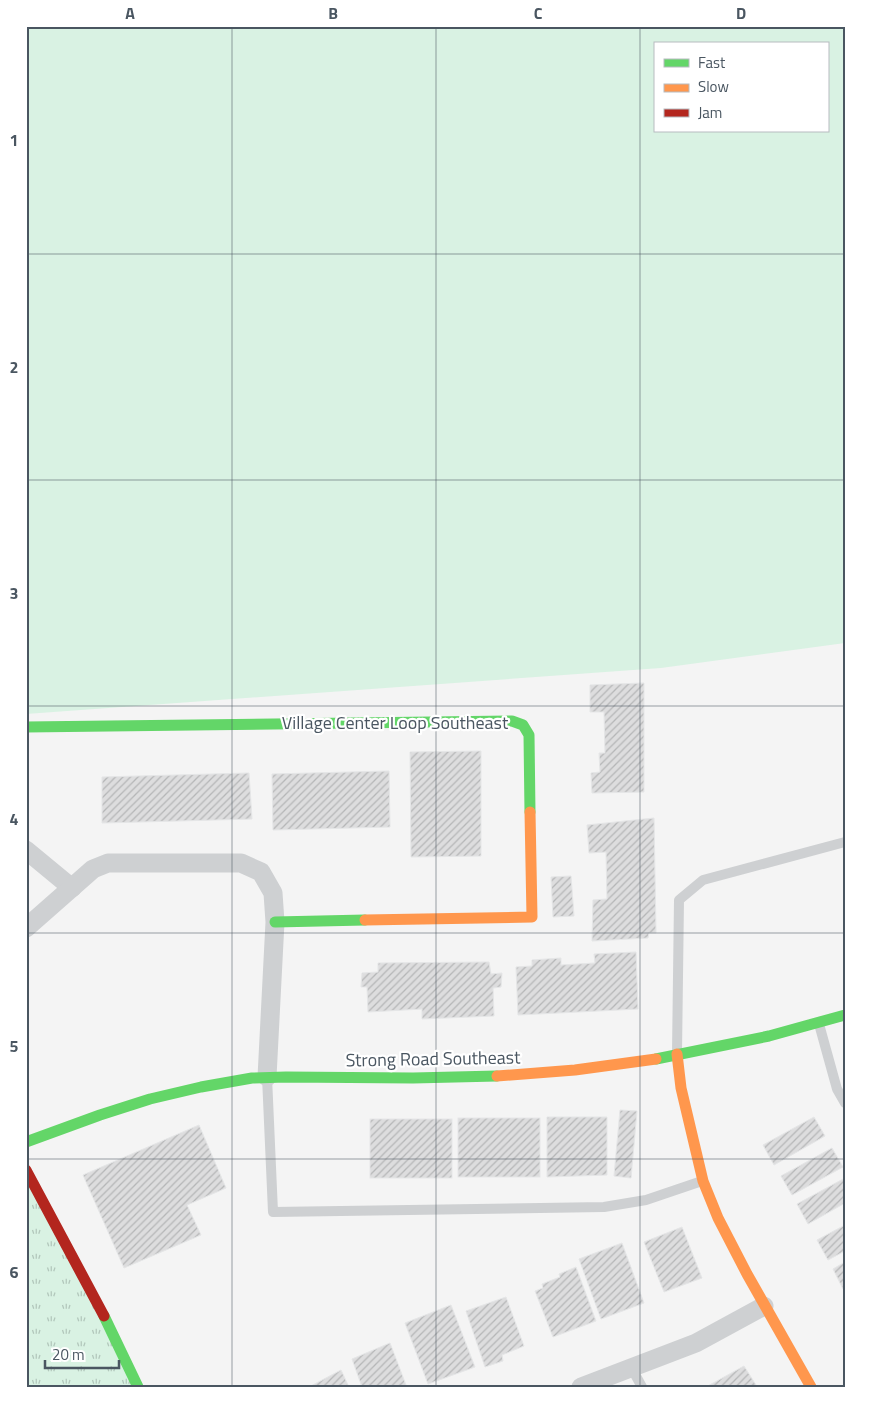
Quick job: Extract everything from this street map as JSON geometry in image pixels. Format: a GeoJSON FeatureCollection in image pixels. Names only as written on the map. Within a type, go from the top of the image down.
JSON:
{"type":"FeatureCollection","features":[{"type":"Feature","properties":{"kind":"street","name":"Village Center Loop Southeast"},"geometry":{"type":"LineString","coordinates":[[26,727],[512,721],[523,726],[529,736],[532,917],[275,922]]}},
{"type":"Feature","properties":{"kind":"street"},"geometry":{"type":"LineString","coordinates":[[26,850],[72,888]]}},
{"type":"Feature","properties":{"kind":"street"},"geometry":{"type":"LineString","coordinates":[[26,928],[93,869],[108,863],[241,863],[261,872],[273,893],[275,922],[267,1077]]}},
{"type":"Feature","properties":{"kind":"street","name":"Strong Road Southeast"},"geometry":{"type":"LineString","coordinates":[[26,1142],[76,1121],[143,1100],[207,1086],[267,1077],[442,1078],[535,1074],[611,1065],[724,1046],[845,1015]]}},
{"type":"Feature","properties":{"kind":"street"},"geometry":{"type":"LineString","coordinates":[[677,1054],[681,1088],[703,1181],[718,1218],[764,1306],[810,1387]]}},
{"type":"Feature","properties":{"kind":"street"},"geometry":{"type":"LineString","coordinates":[[26,1170],[99,1306],[138,1387]]}},
{"type":"Feature","properties":{"kind":"street"},"geometry":{"type":"LineString","coordinates":[[581,1387],[696,1344],[764,1306]]}},
{"type":"Feature","properties":{"kind":"lane"},"geometry":{"type":"LineString","coordinates":[[677,1054],[679,900],[703,880],[845,842]]}},
{"type":"Feature","properties":{"kind":"lane"},"geometry":{"type":"LineString","coordinates":[[818,1023],[837,1089],[845,1103]]}},
{"type":"Feature","properties":{"kind":"lane"},"geometry":{"type":"LineString","coordinates":[[267,1077],[273,1212],[604,1207],[646,1200],[703,1181]]}},
{"type":"Feature","properties":{"kind":"lane"},"geometry":{"type":"LineString","coordinates":[[631,1367],[642,1387]]}},
{"type":"Feature","properties":{"kind":"green space"},"geometry":{"type":"Polygon","coordinates":[[[26,26],[845,26],[845,643],[661,668],[26,714],[26,26]]]}},
{"type":"Feature","properties":{"kind":"green space"},"geometry":{"type":"Polygon","coordinates":[[[26,1170],[138,1387],[26,1387],[26,1170]]]}},
{"type":"Feature","properties":{"kind":"building"},"geometry":{"type":"Polygon","coordinates":[[[644,683],[644,792],[592,793],[591,773],[600,772],[599,753],[605,753],[604,712],[590,712],[590,685],[644,683]]]}},
{"type":"Feature","properties":{"kind":"building"},"geometry":{"type":"Polygon","coordinates":[[[481,751],[481,856],[411,857],[410,752],[481,751]]]}},
{"type":"Feature","properties":{"kind":"building"},"geometry":{"type":"Polygon","coordinates":[[[389,771],[390,827],[273,830],[272,774],[389,771]]]}},
{"type":"Feature","properties":{"kind":"building"},"geometry":{"type":"Polygon","coordinates":[[[249,773],[252,819],[102,823],[102,777],[249,773]]]}},
{"type":"Feature","properties":{"kind":"building"},"geometry":{"type":"Polygon","coordinates":[[[654,818],[656,933],[649,933],[648,938],[592,941],[593,900],[607,899],[606,852],[589,853],[587,825],[654,818]]]}},
{"type":"Feature","properties":{"kind":"building"},"geometry":{"type":"Polygon","coordinates":[[[571,876],[574,916],[553,917],[551,877],[571,876]]]}},
{"type":"Feature","properties":{"kind":"building"},"geometry":{"type":"Polygon","coordinates":[[[636,952],[638,1009],[518,1015],[516,967],[532,966],[532,960],[561,958],[561,965],[595,963],[594,954],[636,952]]]}},
{"type":"Feature","properties":{"kind":"building"},"geometry":{"type":"Polygon","coordinates":[[[489,962],[491,974],[502,973],[501,987],[493,988],[494,1016],[422,1019],[422,1009],[368,1012],[367,987],[361,987],[362,973],[378,972],[378,963],[489,962]]]}},
{"type":"Feature","properties":{"kind":"building"},"geometry":{"type":"Polygon","coordinates":[[[620,1110],[637,1111],[631,1178],[614,1176],[620,1110]]]}},
{"type":"Feature","properties":{"kind":"building"},"geometry":{"type":"Polygon","coordinates":[[[547,1117],[607,1117],[607,1175],[547,1177],[547,1117]]]}},
{"type":"Feature","properties":{"kind":"building"},"geometry":{"type":"Polygon","coordinates":[[[814,1117],[825,1136],[774,1165],[763,1145],[814,1117]]]}},
{"type":"Feature","properties":{"kind":"building"},"geometry":{"type":"Polygon","coordinates":[[[458,1118],[540,1118],[540,1177],[458,1177],[458,1118]]]}},
{"type":"Feature","properties":{"kind":"building"},"geometry":{"type":"Polygon","coordinates":[[[370,1119],[452,1119],[452,1178],[370,1178],[370,1119]]]}},
{"type":"Feature","properties":{"kind":"building"},"geometry":{"type":"Polygon","coordinates":[[[199,1125],[226,1188],[187,1205],[201,1235],[124,1268],[83,1175],[199,1125]]]}},
{"type":"Feature","properties":{"kind":"building"},"geometry":{"type":"Polygon","coordinates":[[[832,1148],[843,1167],[792,1195],[781,1176],[832,1148]]]}},
{"type":"Feature","properties":{"kind":"building"},"geometry":{"type":"Polygon","coordinates":[[[845,1178],[845,1203],[808,1224],[797,1204],[845,1178]]]}},
{"type":"Feature","properties":{"kind":"building"},"geometry":{"type":"Polygon","coordinates":[[[845,1225],[845,1251],[828,1260],[817,1240],[845,1225]]]}},
{"type":"Feature","properties":{"kind":"building"},"geometry":{"type":"Polygon","coordinates":[[[682,1227],[702,1278],[664,1292],[644,1242],[682,1227]]]}},
{"type":"Feature","properties":{"kind":"building"},"geometry":{"type":"Polygon","coordinates":[[[622,1243],[644,1303],[601,1319],[579,1259],[622,1243]]]}},
{"type":"Feature","properties":{"kind":"building"},"geometry":{"type":"Polygon","coordinates":[[[845,1262],[845,1288],[843,1289],[833,1269],[845,1262]]]}},
{"type":"Feature","properties":{"kind":"building"},"geometry":{"type":"Polygon","coordinates":[[[576,1267],[596,1321],[553,1337],[535,1291],[543,1288],[542,1284],[560,1277],[559,1274],[576,1267]]]}},
{"type":"Feature","properties":{"kind":"building"},"geometry":{"type":"Polygon","coordinates":[[[506,1297],[524,1346],[502,1355],[503,1361],[485,1367],[466,1311],[506,1297]]]}},
{"type":"Feature","properties":{"kind":"building"},"geometry":{"type":"Polygon","coordinates":[[[451,1305],[475,1367],[428,1384],[405,1323],[451,1305]]]}},
{"type":"Feature","properties":{"kind":"building"},"geometry":{"type":"Polygon","coordinates":[[[390,1343],[406,1385],[402,1387],[362,1387],[352,1359],[390,1343]]]}},
{"type":"Feature","properties":{"kind":"building"},"geometry":{"type":"Polygon","coordinates":[[[744,1366],[756,1385],[752,1387],[706,1387],[744,1366]]]}},
{"type":"Feature","properties":{"kind":"building"},"geometry":{"type":"Polygon","coordinates":[[[341,1370],[349,1387],[309,1387],[341,1370]]]}},
{"type":"Feature","properties":{"kind":"traffic: fast"},"geometry":{"type":"LineString","coordinates":[[26,727],[512,721],[523,725],[529,735],[530,812]]}},
{"type":"Feature","properties":{"kind":"traffic: fast"},"geometry":{"type":"LineString","coordinates":[[275,922],[365,920]]}},
{"type":"Feature","properties":{"kind":"traffic: fast"},"geometry":{"type":"LineString","coordinates":[[656,1059],[769,1036],[845,1015]]}},
{"type":"Feature","properties":{"kind":"traffic: fast"},"geometry":{"type":"LineString","coordinates":[[26,1142],[150,1099],[252,1078],[497,1076]]}},
{"type":"Feature","properties":{"kind":"traffic: fast"},"geometry":{"type":"LineString","coordinates":[[104,1316],[138,1387]]}},
{"type":"Feature","properties":{"kind":"traffic: slow"},"geometry":{"type":"LineString","coordinates":[[365,920],[532,917],[530,812]]}},
{"type":"Feature","properties":{"kind":"traffic: slow"},"geometry":{"type":"LineString","coordinates":[[677,1054],[681,1088],[703,1181],[718,1218],[747,1274],[811,1387]]}},
{"type":"Feature","properties":{"kind":"traffic: slow"},"geometry":{"type":"LineString","coordinates":[[497,1076],[575,1070],[656,1059]]}},
{"type":"Feature","properties":{"kind":"traffic: jam"},"geometry":{"type":"LineString","coordinates":[[26,1170],[104,1316]]}}]}
